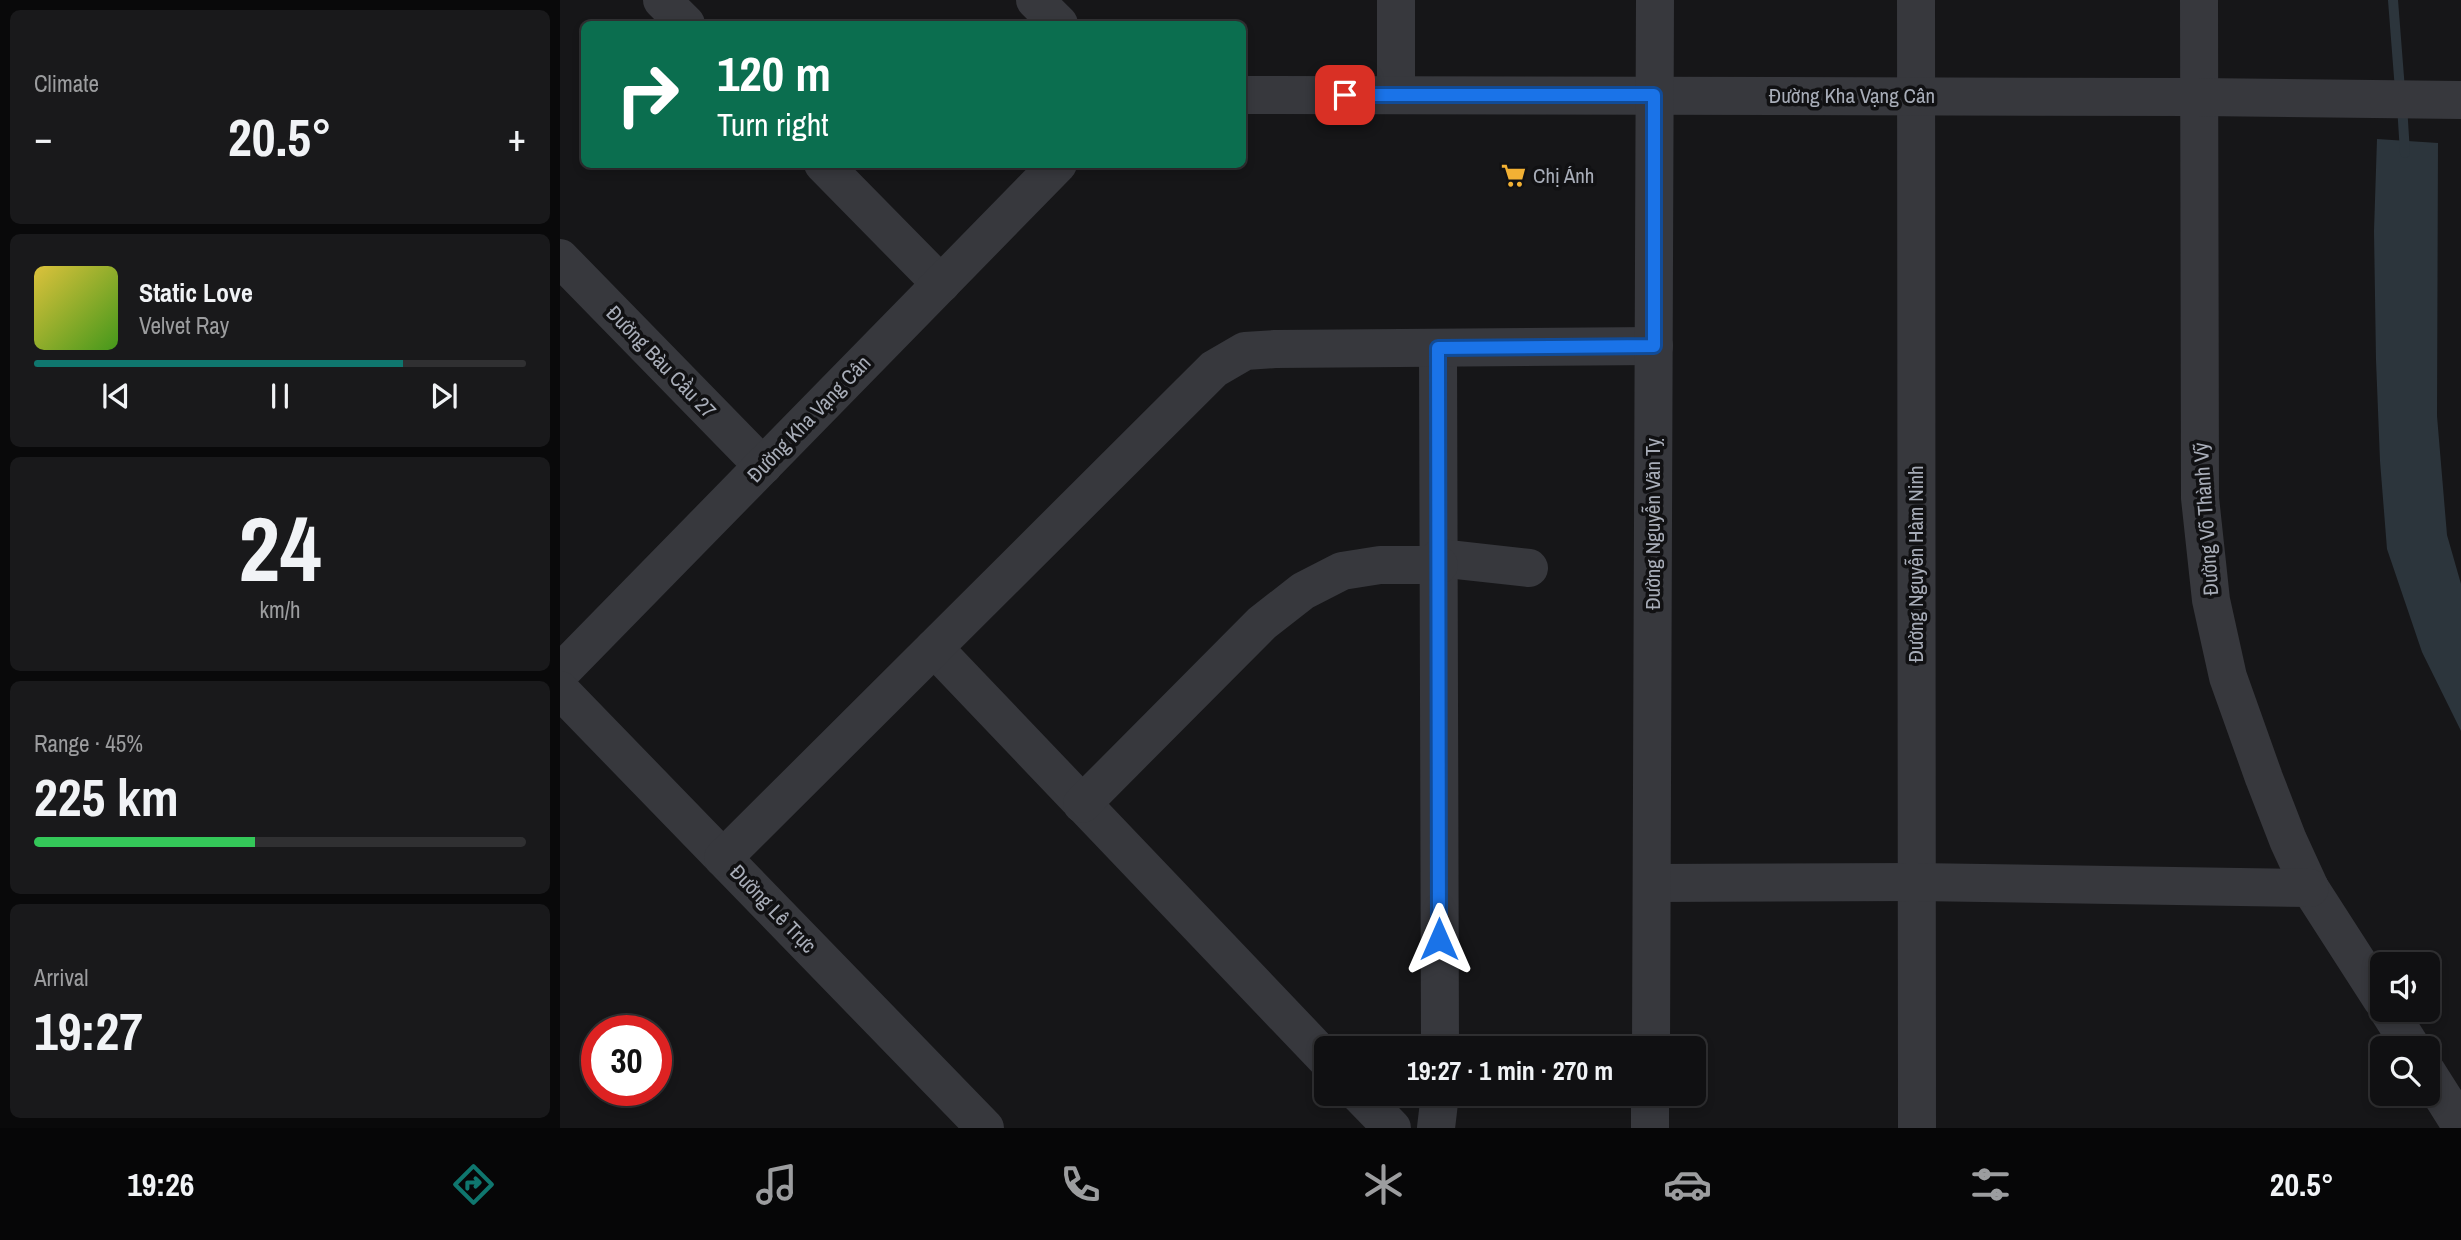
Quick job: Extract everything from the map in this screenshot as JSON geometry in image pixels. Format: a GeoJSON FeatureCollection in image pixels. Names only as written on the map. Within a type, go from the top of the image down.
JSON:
{"type":"FeatureCollection","features":[{"type":"Feature","properties":{"kind":"street"},"geometry":{"type":"LineString","coordinates":[[662,0],[683,21]]}},
{"type":"Feature","properties":{"kind":"street"},"geometry":{"type":"LineString","coordinates":[[1035,0],[1056,21]]}},
{"type":"Feature","properties":{"kind":"street"},"geometry":{"type":"LineString","coordinates":[[1396,0],[1396,95]]}},
{"type":"Feature","properties":{"kind":"street","name":"Đường Nguyễn Văn Tỵ"},"geometry":{"type":"LineString","coordinates":[[1651,1036],[1655,0]]}},
{"type":"Feature","properties":{"kind":"street","name":"Đường Nguyễn Hàm Ninh"},"geometry":{"type":"LineString","coordinates":[[1916,0],[1917,1128]]}},
{"type":"Feature","properties":{"kind":"street","name":"Đường Võ Thành Vỹ"},"geometry":{"type":"LineString","coordinates":[[2199,0],[2200,498],[2211,600],[2228,677],[2288,840],[2311,888],[2370,981]]}},
{"type":"Feature","properties":{"kind":"street","name":"Đường Kha Vạng Cân"},"geometry":{"type":"LineString","coordinates":[[1246,95],[2456,100]]}},
{"type":"Feature","properties":{"kind":"street"},"geometry":{"type":"LineString","coordinates":[[827,168],[941,284]]}},
{"type":"Feature","properties":{"kind":"street","name":"Đường Kha Vạng Cân"},"geometry":{"type":"LineString","coordinates":[[560,673],[1054,168]]}},
{"type":"Feature","properties":{"kind":"street","name":"Đường Bàu Cầu 27"},"geometry":{"type":"LineString","coordinates":[[560,258],[763,466]]}},
{"type":"Feature","properties":{"kind":"street"},"geometry":{"type":"LineString","coordinates":[[723,858],[1214,369],[1245,351],[1654,346]]}},
{"type":"Feature","properties":{"kind":"street"},"geometry":{"type":"LineString","coordinates":[[1438,348],[1440,1036]]}},
{"type":"Feature","properties":{"kind":"street"},"geometry":{"type":"LineString","coordinates":[[1082,804],[1262,623],[1303,592],[1342,571],[1439,561],[1529,568]]}},
{"type":"Feature","properties":{"kind":"street"},"geometry":{"type":"LineString","coordinates":[[934,648],[1314,1046]]}},
{"type":"Feature","properties":{"kind":"street","name":"Đường Lê Trực"},"geometry":{"type":"LineString","coordinates":[[560,690],[985,1128]]}},
{"type":"Feature","properties":{"kind":"street"},"geometry":{"type":"LineString","coordinates":[[1652,883],[1916,882],[2311,888]]}},
{"type":"Feature","properties":{"kind":"street"},"geometry":{"type":"LineString","coordinates":[[2440,1093],[2461,1126]]}},
{"type":"Feature","properties":{"kind":"street"},"geometry":{"type":"LineString","coordinates":[[1371,1106],[1392,1128]]}},
{"type":"Feature","properties":{"kind":"street"},"geometry":{"type":"LineString","coordinates":[[1436,1128],[1440,1106]]}},
{"type":"Feature","properties":{"kind":"street"},"geometry":{"type":"LineString","coordinates":[[1650,1106],[1650,1128]]}},
{"type":"Feature","properties":{"kind":"shaded area"},"geometry":{"type":"Polygon","coordinates":[[[2377,139],[2438,143],[2437,416],[2447,535],[2461,584],[2461,731],[2422,652],[2387,549],[2376,360],[2374,231],[2377,139]]]}},
{"type":"Feature","properties":{"kind":"waterway"},"geometry":{"type":"LineString","coordinates":[[2393,0],[2400,90]]}},
{"type":"Feature","properties":{"kind":"waterway"},"geometry":{"type":"LineString","coordinates":[[2402,105],[2405,153]]}},
{"type":"Feature","properties":{"kind":"place","name":"Chị Ánh"},"geometry":{"type":"Point","coordinates":[1513,176]}},
{"type":"Feature","properties":{"kind":"route"},"geometry":{"type":"LineString","coordinates":[[1345,95],[1654,95],[1654,346],[1438,348],[1439,939]]}}]}
